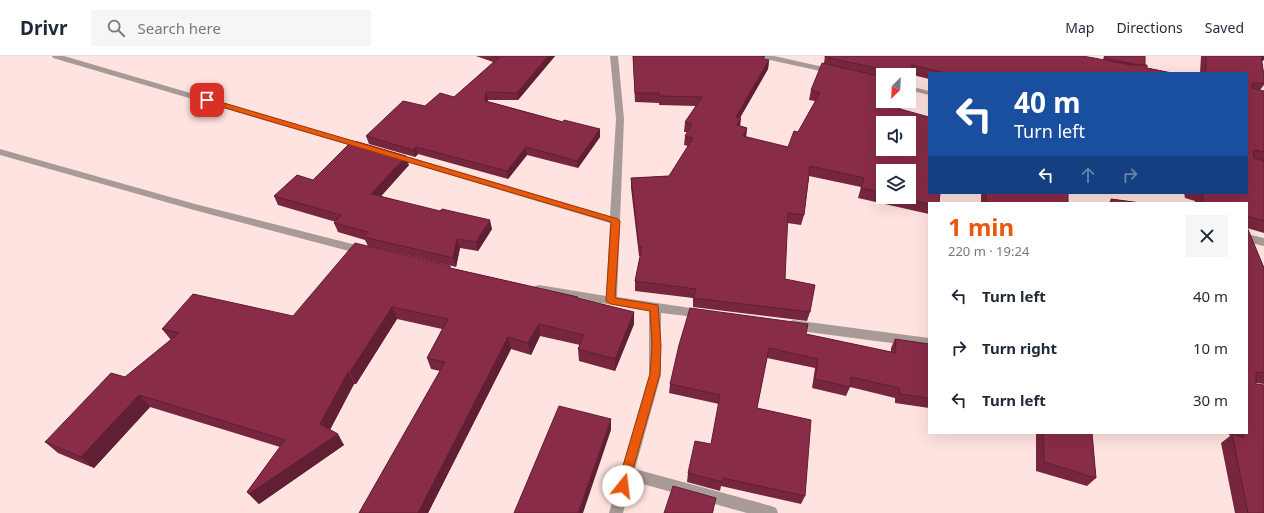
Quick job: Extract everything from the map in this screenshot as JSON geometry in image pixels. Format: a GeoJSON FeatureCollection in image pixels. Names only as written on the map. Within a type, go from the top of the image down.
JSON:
{"type":"FeatureCollection","features":[{"type":"Feature","properties":{"kind":"street"},"geometry":{"type":"LineString","coordinates":[[56,56],[370,149]]}},
{"type":"Feature","properties":{"kind":"street"},"geometry":{"type":"LineString","coordinates":[[764,56],[846,74]]}},
{"type":"Feature","properties":{"kind":"street"},"geometry":{"type":"LineString","coordinates":[[611,57],[620,119],[611,301]]}},
{"type":"Feature","properties":{"kind":"street"},"geometry":{"type":"LineString","coordinates":[[916,90],[928,93]]}},
{"type":"Feature","properties":{"kind":"street"},"geometry":{"type":"LineString","coordinates":[[0,152],[186,205],[377,254]]}},
{"type":"Feature","properties":{"kind":"street"},"geometry":{"type":"LineString","coordinates":[[386,153],[615,221]]}},
{"type":"Feature","properties":{"kind":"street"},"geometry":{"type":"LineString","coordinates":[[1248,238],[1264,242]]}},
{"type":"Feature","properties":{"kind":"street"},"geometry":{"type":"LineString","coordinates":[[528,287],[655,308],[717,316]]}},
{"type":"Feature","properties":{"kind":"street"},"geometry":{"type":"LineString","coordinates":[[616,513],[655,374],[655,308]]}},
{"type":"Feature","properties":{"kind":"street"},"geometry":{"type":"LineString","coordinates":[[780,324],[928,343]]}},
{"type":"Feature","properties":{"kind":"street"},"geometry":{"type":"LineString","coordinates":[[627,473],[771,513]]}},
{"type":"Feature","properties":{"kind":"building"},"geometry":{"type":"Polygon","coordinates":[[[494,56],[548,56],[517,93],[486,92],[485,101],[563,122],[564,120],[600,129],[577,161],[526,147],[507,171],[416,147],[413,150],[366,136],[403,101],[425,106],[440,93],[454,97],[499,58],[494,56]]]}},
{"type":"Feature","properties":{"kind":"building"},"geometry":{"type":"Polygon","coordinates":[[[633,56],[764,56],[763,59],[769,60],[736,117],[741,118],[737,125],[747,128],[743,136],[788,147],[794,131],[798,132],[820,93],[811,90],[822,63],[876,75],[876,108],[900,108],[928,117],[928,194],[940,194],[939,202],[928,202],[928,204],[916,201],[916,164],[876,164],[876,191],[861,188],[864,178],[810,166],[804,215],[788,213],[785,279],[815,285],[810,312],[693,298],[696,289],[635,281],[642,247],[639,246],[631,178],[669,176],[693,138],[685,136],[692,124],[685,122],[702,97],[659,96],[659,93],[635,93],[633,56]]]}},
{"type":"Feature","properties":{"kind":"building"},"geometry":{"type":"Polygon","coordinates":[[[825,56],[1083,56],[1131,65],[1147,65],[1147,68],[1167,72],[942,72],[912,65],[911,68],[877,68],[825,56]]]}},
{"type":"Feature","properties":{"kind":"building"},"geometry":{"type":"Polygon","coordinates":[[[1106,56],[1145,56],[1145,65],[1105,58],[1106,56]]]}},
{"type":"Feature","properties":{"kind":"building"},"geometry":{"type":"Polygon","coordinates":[[[1206,56],[1261,56],[1264,83],[1253,83],[1252,88],[1264,91],[1264,152],[1253,151],[1254,158],[1264,161],[1264,221],[1248,216],[1248,202],[1204,202],[1202,194],[1248,194],[1248,72],[1206,72],[1206,56]]]}},
{"type":"Feature","properties":{"kind":"building"},"geometry":{"type":"Polygon","coordinates":[[[352,141],[406,156],[371,194],[440,211],[442,209],[490,220],[476,242],[457,239],[453,258],[364,237],[368,232],[334,223],[341,215],[274,196],[297,175],[313,180],[352,141]]]}},
{"type":"Feature","properties":{"kind":"building"},"geometry":{"type":"Polygon","coordinates":[[[986,194],[1068,194],[1068,202],[986,202],[986,194]]]}},
{"type":"Feature","properties":{"kind":"building"},"geometry":{"type":"Polygon","coordinates":[[[1111,199],[1134,202],[1112,202],[1111,199]]]}},
{"type":"Feature","properties":{"kind":"building"},"geometry":{"type":"Polygon","coordinates":[[[1248,229],[1264,268],[1264,373],[1256,372],[1256,384],[1264,385],[1264,513],[1248,513],[1232,434],[1244,438],[1243,434],[1248,434],[1248,229]]]}},
{"type":"Feature","properties":{"kind":"building"},"geometry":{"type":"Polygon","coordinates":[[[355,243],[450,266],[450,268],[578,297],[577,298],[634,312],[615,359],[578,349],[584,335],[539,324],[528,343],[508,337],[418,513],[359,513],[445,362],[427,358],[448,319],[392,307],[350,372],[348,372],[320,424],[338,434],[249,494],[247,492],[285,440],[139,395],[81,457],[45,442],[111,373],[125,377],[179,333],[162,329],[193,294],[293,316],[355,243]]]}},
{"type":"Feature","properties":{"kind":"building"},"geometry":{"type":"Polygon","coordinates":[[[690,308],[808,324],[806,334],[896,353],[895,339],[928,344],[928,398],[900,394],[899,388],[851,377],[850,387],[815,379],[818,359],[769,348],[757,408],[811,420],[805,496],[723,478],[722,482],[688,473],[695,441],[711,444],[720,395],[670,384],[679,345],[690,308]]]}},
{"type":"Feature","properties":{"kind":"building"},"geometry":{"type":"Polygon","coordinates":[[[559,406],[611,419],[578,513],[514,513],[559,406]]]}},
{"type":"Feature","properties":{"kind":"building"},"geometry":{"type":"Polygon","coordinates":[[[1043,434],[1092,434],[1096,478],[1044,462],[1043,434]]]}},
{"type":"Feature","properties":{"kind":"building"},"geometry":{"type":"Polygon","coordinates":[[[673,486],[716,498],[712,513],[664,513],[673,486]]]}},
{"type":"Feature","properties":{"kind":"route"},"geometry":{"type":"LineString","coordinates":[[207,100],[615,221],[611,301],[655,308],[655,374],[623,486]]}}]}
